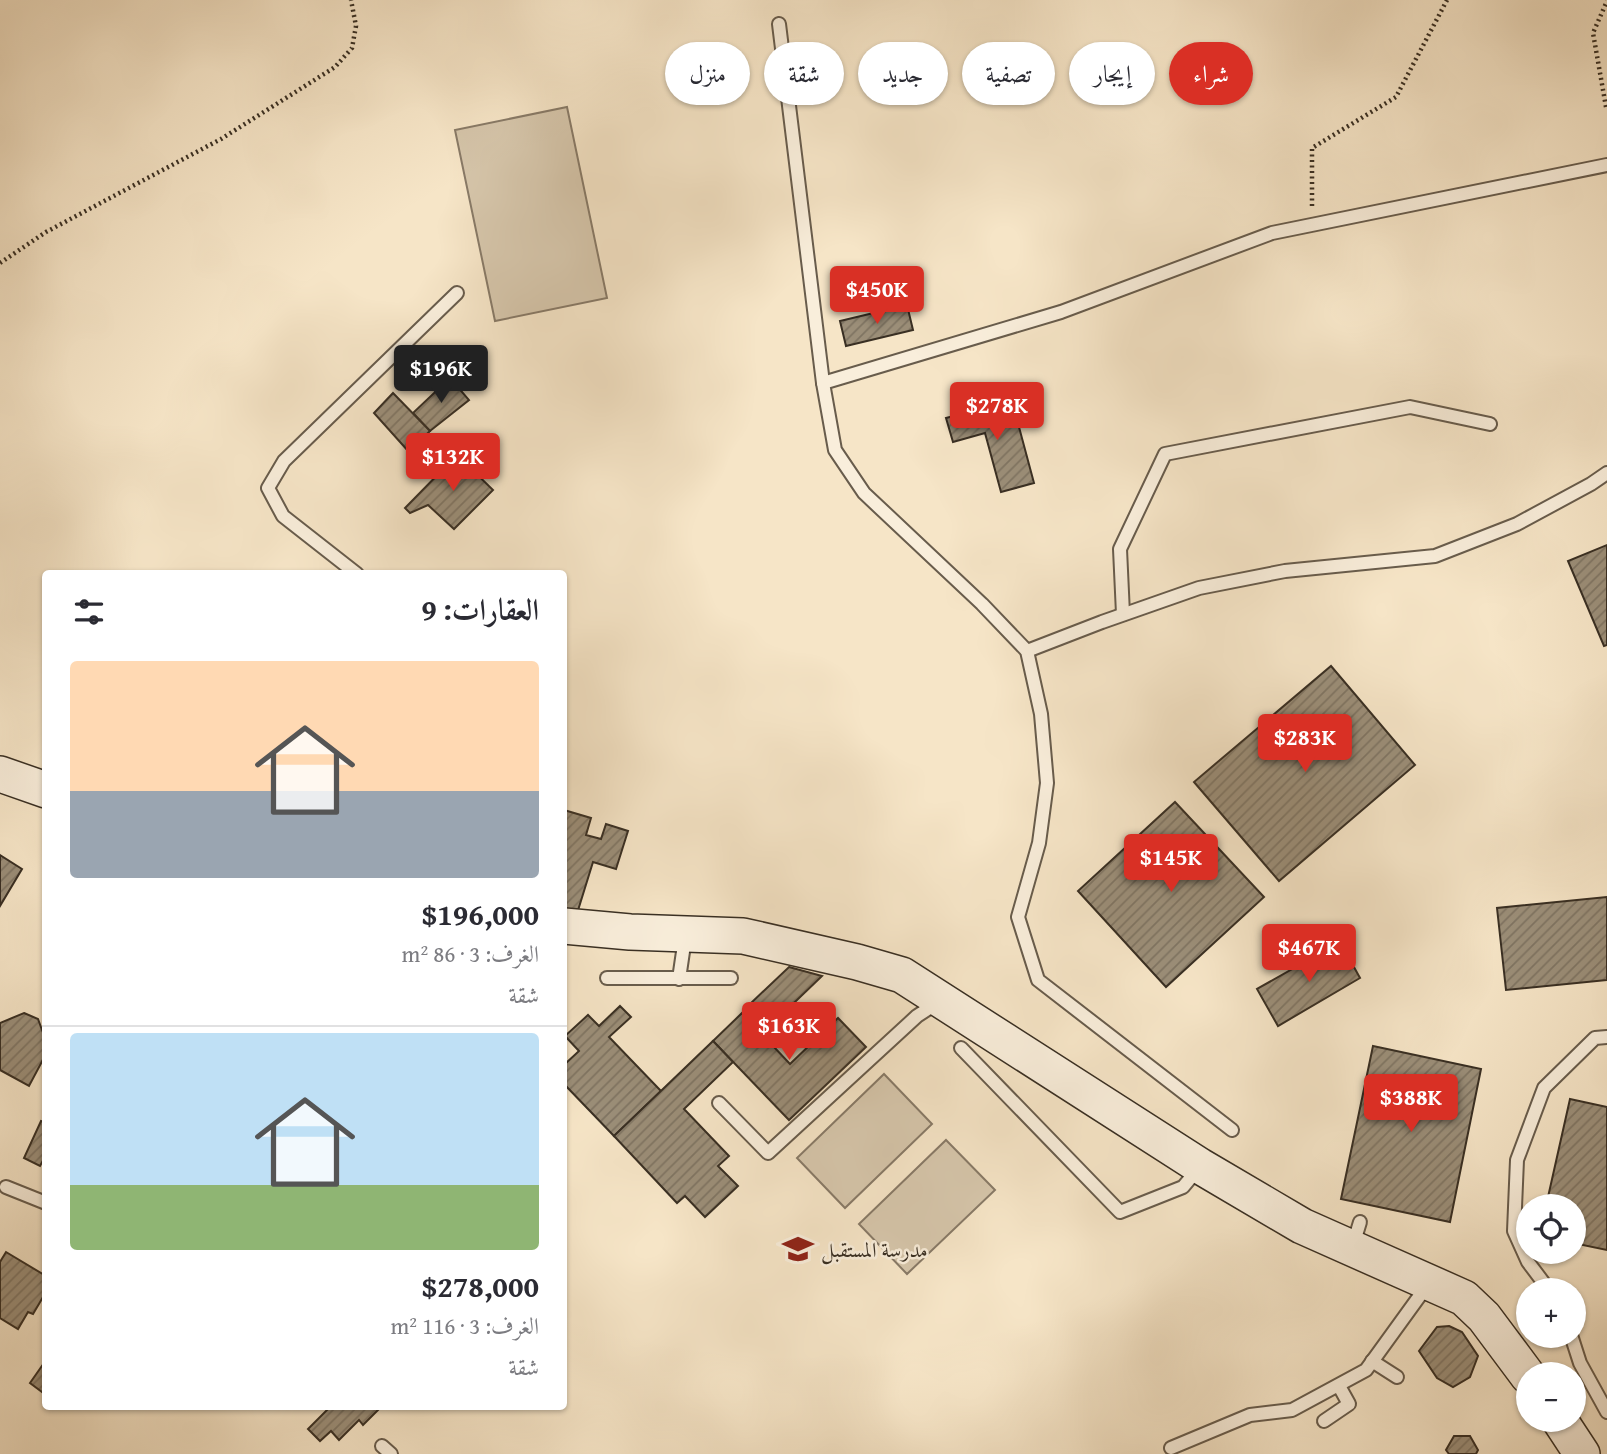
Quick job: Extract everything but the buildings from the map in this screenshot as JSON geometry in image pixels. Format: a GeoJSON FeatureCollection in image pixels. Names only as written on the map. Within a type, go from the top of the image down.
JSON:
{"type":"FeatureCollection","features":[{"type":"Feature","properties":{"kind":"street"},"geometry":{"type":"LineString","coordinates":[[0,775],[42,789]]}},
{"type":"Feature","properties":{"kind":"street"},"geometry":{"type":"LineString","coordinates":[[567,926],[743,936],[902,975],[1200,1166],[1302,1226],[1356,1236],[1429,1283],[1464,1298],[1484,1317],[1518,1362]]}},
{"type":"Feature","properties":{"kind":"street"},"geometry":{"type":"LineString","coordinates":[[1568,1432],[1582,1454]]}},
{"type":"Feature","properties":{"kind":"lane"},"geometry":{"type":"LineString","coordinates":[[779,24],[823,383],[835,450],[863,493],[982,604],[1027,651],[1041,714],[1047,783],[1039,843],[1018,917],[1038,980],[1232,1130]]}},
{"type":"Feature","properties":{"kind":"lane"},"geometry":{"type":"LineString","coordinates":[[823,383],[1061,312],[1272,233],[1607,164]]}},
{"type":"Feature","properties":{"kind":"lane"},"geometry":{"type":"LineString","coordinates":[[351,570],[284,516],[268,488],[284,461],[457,293]]}},
{"type":"Feature","properties":{"kind":"lane"},"geometry":{"type":"LineString","coordinates":[[1123,614],[1120,549],[1165,454],[1410,407],[1490,424]]}},
{"type":"Feature","properties":{"kind":"lane"},"geometry":{"type":"LineString","coordinates":[[1027,651],[1199,588],[1285,571],[1435,556],[1517,524],[1607,473]]}},
{"type":"Feature","properties":{"kind":"lane"},"geometry":{"type":"LineString","coordinates":[[679,979],[686,934]]}},
{"type":"Feature","properties":{"kind":"lane"},"geometry":{"type":"LineString","coordinates":[[607,978],[731,978]]}},
{"type":"Feature","properties":{"kind":"lane"},"geometry":{"type":"LineString","coordinates":[[719,1103],[768,1153],[918,1016],[940,1001]]}},
{"type":"Feature","properties":{"kind":"lane"},"geometry":{"type":"LineString","coordinates":[[1540,1278],[1528,1262],[1514,1231],[1517,1160],[1544,1088],[1595,1038],[1607,1037]]}},
{"type":"Feature","properties":{"kind":"lane"},"geometry":{"type":"LineString","coordinates":[[961,1048],[1120,1212],[1183,1186],[1200,1166]]}},
{"type":"Feature","properties":{"kind":"lane"},"geometry":{"type":"LineString","coordinates":[[6,1187],[42,1201]]}},
{"type":"Feature","properties":{"kind":"lane"},"geometry":{"type":"LineString","coordinates":[[1171,1448],[1250,1415],[1292,1410],[1366,1370],[1429,1283]]}},
{"type":"Feature","properties":{"kind":"lane"},"geometry":{"type":"LineString","coordinates":[[1575,1348],[1580,1363],[1607,1412]]}},
{"type":"Feature","properties":{"kind":"lane"},"geometry":{"type":"LineString","coordinates":[[1372,1361],[1397,1377]]}},
{"type":"Feature","properties":{"kind":"lane"},"geometry":{"type":"LineString","coordinates":[[1324,1421],[1349,1404],[1339,1386]]}},
{"type":"Feature","properties":{"kind":"path"},"geometry":{"type":"LineString","coordinates":[[0,263],[46,232],[221,139],[335,67],[352,48],[356,26],[351,0]]}},
{"type":"Feature","properties":{"kind":"path"},"geometry":{"type":"LineString","coordinates":[[1312,225],[1312,148],[1396,97],[1447,0]]}},
{"type":"Feature","properties":{"kind":"path"},"geometry":{"type":"LineString","coordinates":[[1606,107],[1592,33],[1607,1]]}},
{"type":"Feature","properties":{"kind":"shaded area"},"geometry":{"type":"Polygon","coordinates":[[[567,107],[607,298],[495,321],[455,130],[567,107]]]}},
{"type":"Feature","properties":{"kind":"shaded area"},"geometry":{"type":"Polygon","coordinates":[[[884,1074],[932,1124],[845,1208],[797,1158],[884,1074]]]}},
{"type":"Feature","properties":{"kind":"shaded area"},"geometry":{"type":"Polygon","coordinates":[[[946,1140],[995,1190],[907,1274],[859,1224],[946,1140]]]}},
{"type":"Feature","properties":{"kind":"place","name":"مدرسة المستقبل"},"geometry":{"type":"Point","coordinates":[798,1249]}}]}
